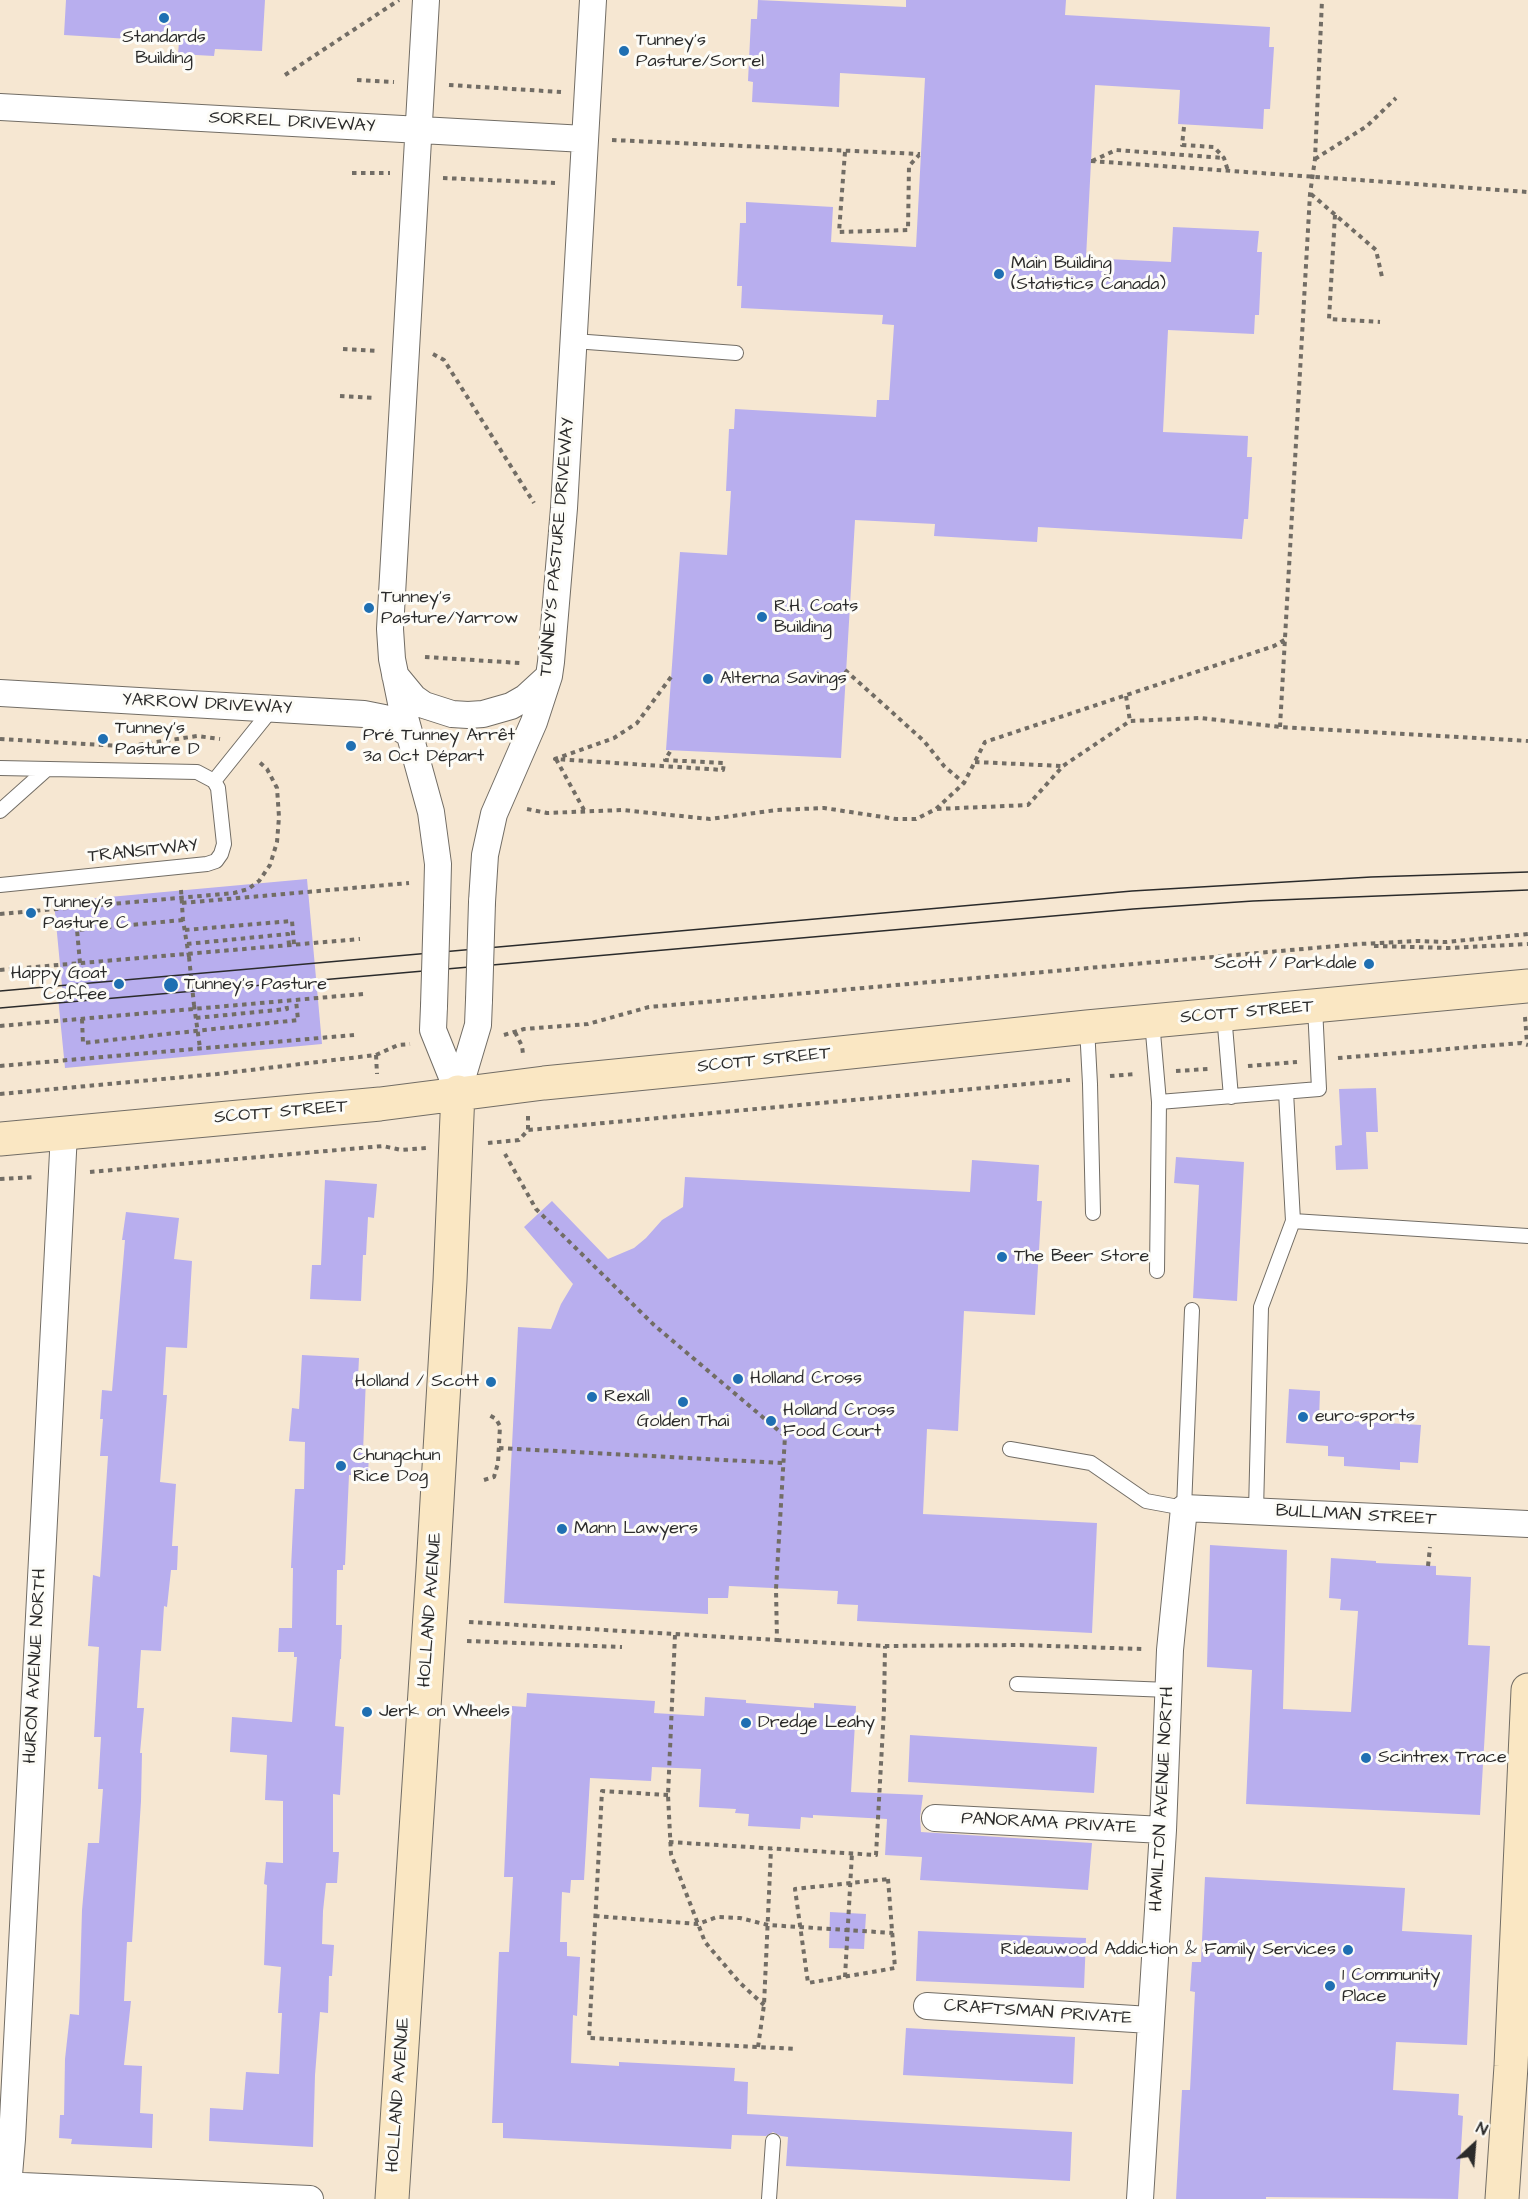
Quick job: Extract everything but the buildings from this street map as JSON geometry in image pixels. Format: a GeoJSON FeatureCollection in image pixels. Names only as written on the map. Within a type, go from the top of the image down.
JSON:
{"type":"FeatureCollection","features":[{"type":"Feature","properties":{"kind":"main road","name":"SCOTT STREET"},"geometry":{"type":"LineString","coordinates":[[0,1139],[380,1104],[458,1092],[1087,1027],[1528,986]]}},
{"type":"Feature","properties":{"kind":"main road","name":"HOLLAND AVENUE"},"geometry":{"type":"LineString","coordinates":[[392,2199],[439,1478],[458,1092]]}},
{"type":"Feature","properties":{"kind":"main road"},"geometry":{"type":"LineString","coordinates":[[1502,2199],[1511,2066],[1528,1690]]}},
{"type":"Feature","properties":{"kind":"street"},"geometry":{"type":"LineString","coordinates":[[426,0],[390,629],[394,675],[431,812],[438,864],[433,1030],[458,1092]]}},
{"type":"Feature","properties":{"kind":"street","name":"TUNNEY'S PASTURE DRIVEWAY"},"geometry":{"type":"LineString","coordinates":[[458,1092],[478,1025],[485,855],[494,814],[534,722],[549,676],[564,508],[592,0]]}},
{"type":"Feature","properties":{"kind":"street","name":"SORREL DRIVEWAY"},"geometry":{"type":"LineString","coordinates":[[0,107],[585,139]]}},
{"type":"Feature","properties":{"kind":"street"},"geometry":{"type":"LineString","coordinates":[[394,675],[414,698],[424,705],[452,714],[468,716],[511,706],[525,698],[549,676]]}},
{"type":"Feature","properties":{"kind":"street","name":"YARROW DRIVEWAY"},"geometry":{"type":"LineString","coordinates":[[0,693],[373,715],[384,718],[410,734]]}},
{"type":"Feature","properties":{"kind":"street","name":"HURON AVENUE NORTH"},"geometry":{"type":"LineString","coordinates":[[5,2190],[12,2139],[64,1133]]}},
{"type":"Feature","properties":{"kind":"street","name":"BULLMAN STREET"},"geometry":{"type":"LineString","coordinates":[[1184,1508],[1528,1524]]}},
{"type":"Feature","properties":{"kind":"street","name":"HAMILTON AVENUE NORTH"},"geometry":{"type":"LineString","coordinates":[[1140,2199],[1163,1830],[1170,1650],[1184,1508]]}},
{"type":"Feature","properties":{"kind":"street","name":"PANORAMA PRIVATE"},"geometry":{"type":"LineString","coordinates":[[935,1818],[1163,1830]]}},
{"type":"Feature","properties":{"kind":"street","name":"CRAFTSMAN PRIVATE"},"geometry":{"type":"LineString","coordinates":[[927,2006],[1150,2020]]}},
{"type":"Feature","properties":{"kind":"street"},"geometry":{"type":"LineString","coordinates":[[5,2190],[310,2199]]}},
{"type":"Feature","properties":{"kind":"lane"},"geometry":{"type":"LineString","coordinates":[[574,341],[736,353]]}},
{"type":"Feature","properties":{"kind":"lane"},"geometry":{"type":"LineString","coordinates":[[0,768],[198,772],[214,781],[271,710]]}},
{"type":"Feature","properties":{"kind":"lane"},"geometry":{"type":"LineString","coordinates":[[0,811],[47,769]]}},
{"type":"Feature","properties":{"kind":"lane","name":"TRANSITWAY"},"geometry":{"type":"LineString","coordinates":[[0,885],[207,864],[216,861],[224,844],[218,788],[214,781]]}},
{"type":"Feature","properties":{"kind":"lane"},"geometry":{"type":"LineString","coordinates":[[1159,1102],[1319,1089],[1315,1007]]}},
{"type":"Feature","properties":{"kind":"lane"},"geometry":{"type":"LineString","coordinates":[[1224,1014],[1231,1097]]}},
{"type":"Feature","properties":{"kind":"lane"},"geometry":{"type":"LineString","coordinates":[[1152,1021],[1159,1102],[1157,1271]]}},
{"type":"Feature","properties":{"kind":"lane"},"geometry":{"type":"LineString","coordinates":[[1087,1027],[1093,1214]]}},
{"type":"Feature","properties":{"kind":"lane"},"geometry":{"type":"LineString","coordinates":[[1256,1511],[1261,1306],[1293,1221],[1286,1092]]}},
{"type":"Feature","properties":{"kind":"lane"},"geometry":{"type":"LineString","coordinates":[[1293,1221],[1528,1236]]}},
{"type":"Feature","properties":{"kind":"lane"},"geometry":{"type":"LineString","coordinates":[[1010,1449],[1091,1463],[1146,1501],[1184,1508],[1192,1311]]}},
{"type":"Feature","properties":{"kind":"lane"},"geometry":{"type":"LineString","coordinates":[[1017,1684],[1169,1690]]}},
{"type":"Feature","properties":{"kind":"lane"},"geometry":{"type":"LineString","coordinates":[[769,2199],[773,2141]]}},
{"type":"Feature","properties":{"kind":"path"},"geometry":{"type":"LineString","coordinates":[[285,75],[400,0]]}},
{"type":"Feature","properties":{"kind":"path"},"geometry":{"type":"LineString","coordinates":[[1280,727],[1311,177],[1315,159],[1322,2],[1328,0]]}},
{"type":"Feature","properties":{"kind":"path"},"geometry":{"type":"LineString","coordinates":[[357,80],[395,82]]}},
{"type":"Feature","properties":{"kind":"path"},"geometry":{"type":"LineString","coordinates":[[445,85],[568,92]]}},
{"type":"Feature","properties":{"kind":"path"},"geometry":{"type":"LineString","coordinates":[[1315,159],[1366,126],[1396,98]]}},
{"type":"Feature","properties":{"kind":"path"},"geometry":{"type":"LineString","coordinates":[[1184,127],[1182,145],[1214,147],[1224,158],[1228,171]]}},
{"type":"Feature","properties":{"kind":"path"},"geometry":{"type":"LineString","coordinates":[[585,139],[920,154],[909,166],[908,230],[839,232],[845,152]]}},
{"type":"Feature","properties":{"kind":"path"},"geometry":{"type":"LineString","coordinates":[[1224,158],[1116,150],[1091,161],[1528,192]]}},
{"type":"Feature","properties":{"kind":"path"},"geometry":{"type":"LineString","coordinates":[[352,173],[394,173]]}},
{"type":"Feature","properties":{"kind":"path"},"geometry":{"type":"LineString","coordinates":[[442,178],[558,184]]}},
{"type":"Feature","properties":{"kind":"path"},"geometry":{"type":"LineString","coordinates":[[1310,194],[1376,250],[1382,277]]}},
{"type":"Feature","properties":{"kind":"path"},"geometry":{"type":"LineString","coordinates":[[1335,215],[1329,320],[1380,322]]}},
{"type":"Feature","properties":{"kind":"path"},"geometry":{"type":"LineString","coordinates":[[343,349],[386,351]]}},
{"type":"Feature","properties":{"kind":"path"},"geometry":{"type":"LineString","coordinates":[[427,351],[444,360],[534,503]]}},
{"type":"Feature","properties":{"kind":"path"},"geometry":{"type":"LineString","coordinates":[[340,396],[403,399]]}},
{"type":"Feature","properties":{"kind":"path"},"geometry":{"type":"LineString","coordinates":[[527,809],[547,813],[622,810],[710,819],[777,810],[825,808],[905,820],[916,819],[936,809],[964,783],[985,742],[1274,646],[1286,639]]}},
{"type":"Feature","properties":{"kind":"path"},"geometry":{"type":"LineString","coordinates":[[425,657],[523,663]]}},
{"type":"Feature","properties":{"kind":"path"},"geometry":{"type":"LineString","coordinates":[[845,670],[924,741],[944,765],[964,783]]}},
{"type":"Feature","properties":{"kind":"path"},"geometry":{"type":"LineString","coordinates":[[555,759],[614,738],[637,723],[671,677]]}},
{"type":"Feature","properties":{"kind":"path"},"geometry":{"type":"LineString","coordinates":[[1126,696],[1130,721]]}},
{"type":"Feature","properties":{"kind":"path"},"geometry":{"type":"LineString","coordinates":[[936,809],[1028,805],[1063,766],[1130,721],[1200,718],[1280,727],[1528,741]]}},
{"type":"Feature","properties":{"kind":"path"},"geometry":{"type":"LineString","coordinates":[[0,739],[129,746],[198,736],[223,740],[241,748],[267,769],[277,788],[279,817],[277,842],[270,865],[260,881],[248,889],[234,893],[181,900]]}},
{"type":"Feature","properties":{"kind":"path"},"geometry":{"type":"LineString","coordinates":[[555,759],[723,770],[724,763],[665,760],[671,750]]}},
{"type":"Feature","properties":{"kind":"path"},"geometry":{"type":"LineString","coordinates":[[555,759],[584,810]]}},
{"type":"Feature","properties":{"kind":"path"},"geometry":{"type":"LineString","coordinates":[[975,762],[1063,766]]}},
{"type":"Feature","properties":{"kind":"path"},"geometry":{"type":"LineString","coordinates":[[0,914],[410,883]]}},
{"type":"Feature","properties":{"kind":"path"},"geometry":{"type":"LineString","coordinates":[[181,890],[200,1048]]}},
{"type":"Feature","properties":{"kind":"path"},"geometry":{"type":"LineString","coordinates":[[80,963],[77,930],[183,920]]}},
{"type":"Feature","properties":{"kind":"path"},"geometry":{"type":"LineString","coordinates":[[185,930],[292,921],[292,945]]}},
{"type":"Feature","properties":{"kind":"path"},"geometry":{"type":"LineString","coordinates":[[187,944],[288,934],[292,945]]}},
{"type":"Feature","properties":{"kind":"path"},"geometry":{"type":"LineString","coordinates":[[500,1036],[515,1032],[588,1024],[650,1007],[1359,944],[1446,942],[1528,934]]}},
{"type":"Feature","properties":{"kind":"path"},"geometry":{"type":"LineString","coordinates":[[0,970],[360,939]]}},
{"type":"Feature","properties":{"kind":"path"},"geometry":{"type":"LineString","coordinates":[[1359,944],[1448,948],[1528,944]]}},
{"type":"Feature","properties":{"kind":"path"},"geometry":{"type":"LineString","coordinates":[[0,1026],[363,994]]}},
{"type":"Feature","properties":{"kind":"path"},"geometry":{"type":"LineString","coordinates":[[82,1019],[83,1043],[298,1020],[296,1000]]}},
{"type":"Feature","properties":{"kind":"path"},"geometry":{"type":"LineString","coordinates":[[196,1018],[287,1009],[286,1001]]}},
{"type":"Feature","properties":{"kind":"path"},"geometry":{"type":"LineString","coordinates":[[515,1032],[523,1052]]}},
{"type":"Feature","properties":{"kind":"path"},"geometry":{"type":"LineString","coordinates":[[0,1066],[354,1035]]}},
{"type":"Feature","properties":{"kind":"path"},"geometry":{"type":"LineString","coordinates":[[500,1143],[519,1140],[528,1130],[1156,1072],[1528,1044]]}},
{"type":"Feature","properties":{"kind":"path"},"geometry":{"type":"LineString","coordinates":[[0,1094],[217,1074],[376,1055],[398,1045]]}},
{"type":"Feature","properties":{"kind":"path"},"geometry":{"type":"LineString","coordinates":[[376,1055],[377,1081]]}},
{"type":"Feature","properties":{"kind":"path"},"geometry":{"type":"LineString","coordinates":[[383,1140],[383,1146]]}},
{"type":"Feature","properties":{"kind":"path"},"geometry":{"type":"LineString","coordinates":[[110,1170],[383,1146],[401,1150]]}},
{"type":"Feature","properties":{"kind":"path"},"geometry":{"type":"LineString","coordinates":[[504,1154],[536,1209],[654,1325],[785,1437],[776,1589],[777,1640]]}},
{"type":"Feature","properties":{"kind":"path"},"geometry":{"type":"LineString","coordinates":[[484,1480],[494,1477],[499,1448],[500,1426],[489,1414]]}},
{"type":"Feature","properties":{"kind":"path"},"geometry":{"type":"LineString","coordinates":[[499,1448],[782,1463]]}},
{"type":"Feature","properties":{"kind":"path"},"geometry":{"type":"LineString","coordinates":[[1428,1566],[1431,1541]]}},
{"type":"Feature","properties":{"kind":"path"},"geometry":{"type":"LineString","coordinates":[[468,1622],[885,1646],[1020,1645],[1170,1650]]}},
{"type":"Feature","properties":{"kind":"path"},"geometry":{"type":"LineString","coordinates":[[675,1635],[668,1795],[671,1854],[705,1942],[740,1983],[764,2005]]}},
{"type":"Feature","properties":{"kind":"path"},"geometry":{"type":"LineString","coordinates":[[467,1641],[622,1647]]}},
{"type":"Feature","properties":{"kind":"path"},"geometry":{"type":"LineString","coordinates":[[669,1842],[876,1855],[885,1646]]}},
{"type":"Feature","properties":{"kind":"path"},"geometry":{"type":"LineString","coordinates":[[668,1795],[602,1791],[589,2038],[796,2049]]}},
{"type":"Feature","properties":{"kind":"path"},"geometry":{"type":"LineString","coordinates":[[758,2047],[764,2005],[771,1849]]}},
{"type":"Feature","properties":{"kind":"path"},"geometry":{"type":"LineString","coordinates":[[844,1977],[852,1853]]}},
{"type":"Feature","properties":{"kind":"path"},"geometry":{"type":"LineString","coordinates":[[888,1879],[895,1968],[808,1983],[795,1889],[849,1882],[888,1879]]}},
{"type":"Feature","properties":{"kind":"path"},"geometry":{"type":"LineString","coordinates":[[595,1916],[698,1924],[717,1917],[740,1918],[768,1925],[893,1934]]}},
{"type":"Feature","properties":{"kind":"tram line"},"geometry":{"type":"LineString","coordinates":[[0,991],[1132,891],[1371,877],[1528,872]]}},
{"type":"Feature","properties":{"kind":"tram line"},"geometry":{"type":"LineString","coordinates":[[0,1008],[1133,909],[1253,901],[1528,890]]}},
{"type":"Feature","properties":{"kind":"place","name":"Standards Building"},"geometry":{"type":"Point","coordinates":[164,18]}},
{"type":"Feature","properties":{"kind":"place","name":"Tunney's Pasture/Sorrel"},"geometry":{"type":"Point","coordinates":[624,51]}},
{"type":"Feature","properties":{"kind":"place","name":"Main Building (Statistics Canada)"},"geometry":{"type":"Point","coordinates":[999,274]}},
{"type":"Feature","properties":{"kind":"place","name":"Tunney's Pasture/Yarrow"},"geometry":{"type":"Point","coordinates":[369,608]}},
{"type":"Feature","properties":{"kind":"place","name":"R.H. Coats Building"},"geometry":{"type":"Point","coordinates":[762,617]}},
{"type":"Feature","properties":{"kind":"place","name":"Alterna Savings"},"geometry":{"type":"Point","coordinates":[708,679]}},
{"type":"Feature","properties":{"kind":"place","name":"Tunney's Pasture D"},"geometry":{"type":"Point","coordinates":[103,739]}},
{"type":"Feature","properties":{"kind":"place","name":"Pré Tunney Arrêt 3a Oct Départ"},"geometry":{"type":"Point","coordinates":[351,746]}},
{"type":"Feature","properties":{"kind":"place","name":"Tunney's Pasture C"},"geometry":{"type":"Point","coordinates":[31,913]}},
{"type":"Feature","properties":{"kind":"place","name":"Scott / Parkdale"},"geometry":{"type":"Point","coordinates":[1369,964]}},
{"type":"Feature","properties":{"kind":"place","name":"Happy Goat Coffee"},"geometry":{"type":"Point","coordinates":[119,984]}},
{"type":"Feature","properties":{"kind":"place","name":"Tunney's Pasture"},"geometry":{"type":"Point","coordinates":[171,985]}},
{"type":"Feature","properties":{"kind":"place","name":"The Beer Store"},"geometry":{"type":"Point","coordinates":[1002,1257]}},
{"type":"Feature","properties":{"kind":"place","name":"Holland Cross"},"geometry":{"type":"Point","coordinates":[738,1379]}},
{"type":"Feature","properties":{"kind":"place","name":"Holland / Scott"},"geometry":{"type":"Point","coordinates":[491,1382]}},
{"type":"Feature","properties":{"kind":"place","name":"Rexall"},"geometry":{"type":"Point","coordinates":[592,1397]}},
{"type":"Feature","properties":{"kind":"place","name":"Golden Thai"},"geometry":{"type":"Point","coordinates":[683,1402]}},
{"type":"Feature","properties":{"kind":"place","name":"euro-sports"},"geometry":{"type":"Point","coordinates":[1303,1417]}},
{"type":"Feature","properties":{"kind":"place","name":"Holland Cross Food Court"},"geometry":{"type":"Point","coordinates":[771,1421]}},
{"type":"Feature","properties":{"kind":"place","name":"Chungchun Rice Dog"},"geometry":{"type":"Point","coordinates":[341,1466]}},
{"type":"Feature","properties":{"kind":"place","name":"Mann Lawyers"},"geometry":{"type":"Point","coordinates":[562,1529]}},
{"type":"Feature","properties":{"kind":"place","name":"Jerk on Wheels"},"geometry":{"type":"Point","coordinates":[367,1712]}},
{"type":"Feature","properties":{"kind":"place","name":"Dredge Leahy"},"geometry":{"type":"Point","coordinates":[746,1723]}},
{"type":"Feature","properties":{"kind":"place","name":"Scintrex Trace"},"geometry":{"type":"Point","coordinates":[1366,1758]}},
{"type":"Feature","properties":{"kind":"place","name":"Rideauwood Addiction & Family Services"},"geometry":{"type":"Point","coordinates":[1348,1950]}},
{"type":"Feature","properties":{"kind":"place","name":"1 Community Place"},"geometry":{"type":"Point","coordinates":[1330,1986]}}]}
